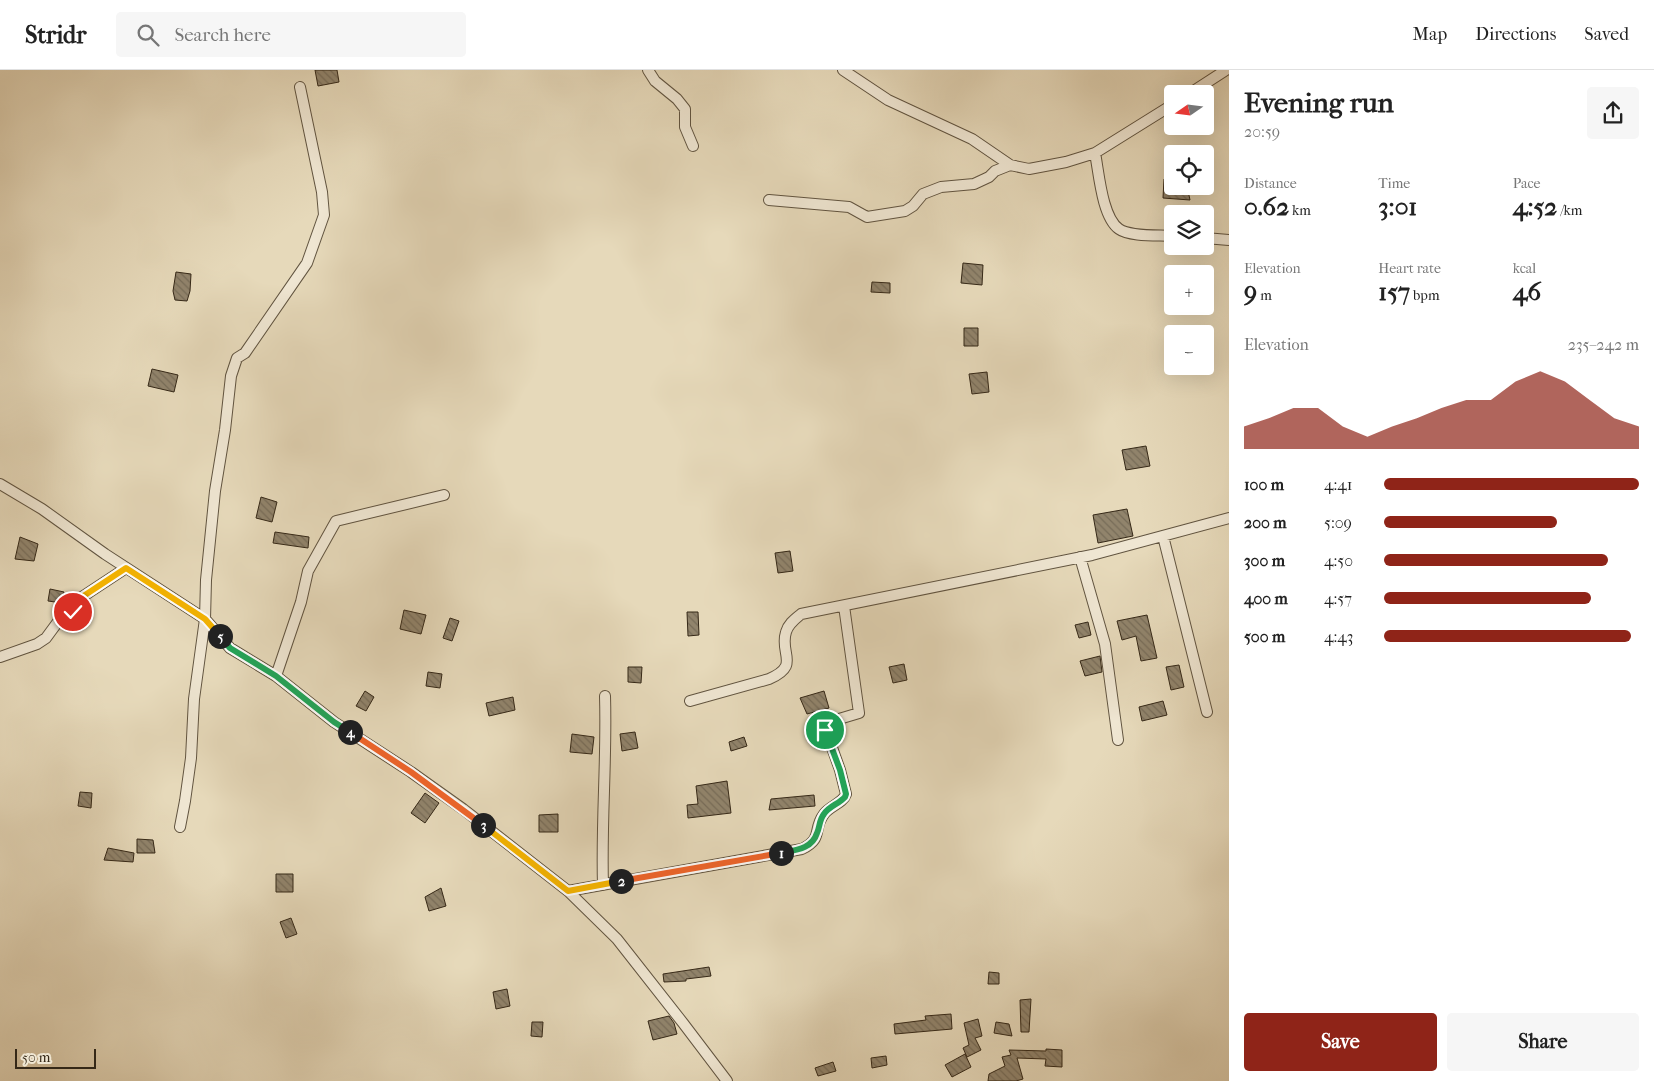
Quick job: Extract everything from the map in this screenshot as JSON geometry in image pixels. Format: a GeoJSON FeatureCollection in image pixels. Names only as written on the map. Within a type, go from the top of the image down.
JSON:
{"type":"FeatureCollection","features":[{"type":"Feature","properties":{"kind":"street"},"geometry":{"type":"LineString","coordinates":[[648,70],[655,81],[678,99],[685,109],[685,127],[693,146]]}},
{"type":"Feature","properties":{"kind":"street"},"geometry":{"type":"LineString","coordinates":[[842,70],[888,100],[972,139],[1010,165],[1029,169],[1066,162],[1095,153],[1108,147],[1164,110]]}},
{"type":"Feature","properties":{"kind":"street"},"geometry":{"type":"LineString","coordinates":[[1203,85],[1226,70]]}},
{"type":"Feature","properties":{"kind":"street"},"geometry":{"type":"LineString","coordinates":[[180,827],[191,758],[194,698],[205,619],[206,580],[215,491],[231,376],[237,358],[245,353],[307,263],[324,215],[322,192],[300,87]]}},
{"type":"Feature","properties":{"kind":"street"},"geometry":{"type":"LineString","coordinates":[[1095,153],[1104,200],[1111,219],[1119,229],[1129,233],[1164,235]]}},
{"type":"Feature","properties":{"kind":"street"},"geometry":{"type":"LineString","coordinates":[[769,200],[849,206],[867,217],[906,211],[923,194],[941,187],[974,184],[989,177],[995,171],[1010,165]]}},
{"type":"Feature","properties":{"kind":"street"},"geometry":{"type":"LineString","coordinates":[[1214,239],[1229,240]]}},
{"type":"Feature","properties":{"kind":"street"},"geometry":{"type":"LineString","coordinates":[[0,484],[42,509],[126,568],[205,619],[230,648],[276,676],[334,722],[411,772],[463,809],[568,891],[617,939],[727,1081]]}},
{"type":"Feature","properties":{"kind":"street"},"geometry":{"type":"LineString","coordinates":[[276,676],[301,602],[308,571],[336,521],[444,495]]}},
{"type":"Feature","properties":{"kind":"street"},"geometry":{"type":"LineString","coordinates":[[690,701],[769,679],[782,673],[787,660],[785,634],[790,624],[801,614],[1080,557],[1229,518]]}},
{"type":"Feature","properties":{"kind":"street"},"geometry":{"type":"LineString","coordinates":[[1163,536],[1207,712]]}},
{"type":"Feature","properties":{"kind":"street"},"geometry":{"type":"LineString","coordinates":[[1080,557],[1105,644],[1118,740]]}},
{"type":"Feature","properties":{"kind":"street"},"geometry":{"type":"LineString","coordinates":[[0,657],[37,644],[46,638],[57,623],[66,619],[73,612],[82,597],[126,568]]}},
{"type":"Feature","properties":{"kind":"street"},"geometry":{"type":"LineString","coordinates":[[568,891],[802,849],[812,844],[817,834],[819,822],[824,814],[831,806],[842,800],[846,794],[840,770],[825,728],[829,722],[859,713],[844,606]]}},
{"type":"Feature","properties":{"kind":"street"},"geometry":{"type":"LineString","coordinates":[[603,885],[602,832],[606,739],[605,696]]}},
{"type":"Feature","properties":{"kind":"building"},"geometry":{"type":"Polygon","coordinates":[[[315,70],[337,70],[339,82],[318,86],[315,70]]]}},
{"type":"Feature","properties":{"kind":"building"},"geometry":{"type":"Polygon","coordinates":[[[1164,179],[1164,195],[1189,195],[1190,200],[1163,198],[1164,179]]]}},
{"type":"Feature","properties":{"kind":"building"},"geometry":{"type":"Polygon","coordinates":[[[963,263],[983,265],[982,285],[961,283],[963,263]]]}},
{"type":"Feature","properties":{"kind":"building"},"geometry":{"type":"Polygon","coordinates":[[[176,272],[191,274],[190,291],[187,301],[175,300],[173,291],[176,272]]]}},
{"type":"Feature","properties":{"kind":"building"},"geometry":{"type":"Polygon","coordinates":[[[872,282],[890,283],[890,293],[871,292],[872,282]]]}},
{"type":"Feature","properties":{"kind":"building"},"geometry":{"type":"Polygon","coordinates":[[[964,328],[978,328],[978,346],[964,346],[964,328]]]}},
{"type":"Feature","properties":{"kind":"building"},"geometry":{"type":"Polygon","coordinates":[[[152,369],[178,375],[174,392],[148,386],[152,369]]]}},
{"type":"Feature","properties":{"kind":"building"},"geometry":{"type":"Polygon","coordinates":[[[987,372],[989,392],[972,394],[969,374],[987,372]]]}},
{"type":"Feature","properties":{"kind":"building"},"geometry":{"type":"Polygon","coordinates":[[[1146,446],[1150,466],[1126,470],[1122,450],[1146,446]]]}},
{"type":"Feature","properties":{"kind":"building"},"geometry":{"type":"Polygon","coordinates":[[[261,497],[277,502],[272,522],[256,518],[261,497]]]}},
{"type":"Feature","properties":{"kind":"building"},"geometry":{"type":"Polygon","coordinates":[[[1127,509],[1133,536],[1098,543],[1093,515],[1127,509]]]}},
{"type":"Feature","properties":{"kind":"building"},"geometry":{"type":"Polygon","coordinates":[[[275,532],[309,537],[308,548],[273,543],[275,532]]]}},
{"type":"Feature","properties":{"kind":"building"},"geometry":{"type":"Polygon","coordinates":[[[20,537],[38,544],[34,561],[15,559],[20,537]]]}},
{"type":"Feature","properties":{"kind":"building"},"geometry":{"type":"Polygon","coordinates":[[[790,551],[793,571],[778,573],[775,553],[790,551]]]}},
{"type":"Feature","properties":{"kind":"building"},"geometry":{"type":"Polygon","coordinates":[[[50,589],[64,592],[62,603],[48,601],[50,589]]]}},
{"type":"Feature","properties":{"kind":"building"},"geometry":{"type":"Polygon","coordinates":[[[404,610],[426,615],[421,634],[400,629],[404,610]]]}},
{"type":"Feature","properties":{"kind":"building"},"geometry":{"type":"Polygon","coordinates":[[[687,612],[698,612],[699,635],[688,636],[687,612]]]}},
{"type":"Feature","properties":{"kind":"building"},"geometry":{"type":"Polygon","coordinates":[[[1147,615],[1157,658],[1141,661],[1136,636],[1122,640],[1117,621],[1147,615]]]}},
{"type":"Feature","properties":{"kind":"building"},"geometry":{"type":"Polygon","coordinates":[[[450,618],[459,621],[452,641],[443,638],[450,618]]]}},
{"type":"Feature","properties":{"kind":"building"},"geometry":{"type":"Polygon","coordinates":[[[1088,622],[1091,635],[1079,638],[1075,625],[1088,622]]]}},
{"type":"Feature","properties":{"kind":"building"},"geometry":{"type":"Polygon","coordinates":[[[1100,656],[1102,672],[1085,676],[1080,661],[1100,656]]]}},
{"type":"Feature","properties":{"kind":"building"},"geometry":{"type":"Polygon","coordinates":[[[904,664],[907,680],[893,683],[889,667],[904,664]]]}},
{"type":"Feature","properties":{"kind":"building"},"geometry":{"type":"Polygon","coordinates":[[[1179,665],[1184,687],[1171,690],[1166,667],[1179,665]]]}},
{"type":"Feature","properties":{"kind":"building"},"geometry":{"type":"Polygon","coordinates":[[[628,667],[642,667],[641,683],[628,682],[628,667]]]}},
{"type":"Feature","properties":{"kind":"building"},"geometry":{"type":"Polygon","coordinates":[[[428,672],[442,674],[440,688],[426,686],[428,672]]]}},
{"type":"Feature","properties":{"kind":"building"},"geometry":{"type":"Polygon","coordinates":[[[365,691],[374,697],[366,711],[356,706],[365,691]]]}},
{"type":"Feature","properties":{"kind":"building"},"geometry":{"type":"Polygon","coordinates":[[[824,691],[829,708],[807,714],[800,698],[824,691]]]}},
{"type":"Feature","properties":{"kind":"building"},"geometry":{"type":"Polygon","coordinates":[[[513,697],[515,710],[489,716],[486,703],[513,697]]]}},
{"type":"Feature","properties":{"kind":"building"},"geometry":{"type":"Polygon","coordinates":[[[1163,701],[1167,715],[1142,721],[1139,707],[1163,701]]]}},
{"type":"Feature","properties":{"kind":"building"},"geometry":{"type":"Polygon","coordinates":[[[635,732],[638,748],[622,751],[620,734],[635,732]]]}},
{"type":"Feature","properties":{"kind":"building"},"geometry":{"type":"Polygon","coordinates":[[[572,734],[594,737],[592,754],[570,752],[572,734]]]}},
{"type":"Feature","properties":{"kind":"building"},"geometry":{"type":"Polygon","coordinates":[[[744,737],[747,746],[731,751],[729,742],[744,737]]]}},
{"type":"Feature","properties":{"kind":"building"},"geometry":{"type":"Polygon","coordinates":[[[727,781],[731,813],[688,818],[687,805],[698,804],[696,786],[727,781]]]}},
{"type":"Feature","properties":{"kind":"building"},"geometry":{"type":"Polygon","coordinates":[[[80,792],[92,793],[91,808],[78,806],[80,792]]]}},
{"type":"Feature","properties":{"kind":"building"},"geometry":{"type":"Polygon","coordinates":[[[425,793],[439,803],[425,823],[411,813],[425,793]]]}},
{"type":"Feature","properties":{"kind":"building"},"geometry":{"type":"Polygon","coordinates":[[[814,795],[815,806],[769,810],[771,799],[814,795]]]}},
{"type":"Feature","properties":{"kind":"building"},"geometry":{"type":"Polygon","coordinates":[[[558,814],[558,832],[539,832],[539,815],[558,814]]]}},
{"type":"Feature","properties":{"kind":"building"},"geometry":{"type":"Polygon","coordinates":[[[137,839],[153,840],[155,853],[137,853],[137,839]]]}},
{"type":"Feature","properties":{"kind":"building"},"geometry":{"type":"Polygon","coordinates":[[[108,848],[134,853],[133,862],[104,860],[108,848]]]}},
{"type":"Feature","properties":{"kind":"building"},"geometry":{"type":"Polygon","coordinates":[[[276,874],[293,874],[293,892],[276,892],[276,874]]]}},
{"type":"Feature","properties":{"kind":"building"},"geometry":{"type":"Polygon","coordinates":[[[441,888],[446,906],[429,911],[425,897],[441,888]]]}},
{"type":"Feature","properties":{"kind":"building"},"geometry":{"type":"Polygon","coordinates":[[[291,918],[297,934],[286,938],[280,922],[291,918]]]}},
{"type":"Feature","properties":{"kind":"building"},"geometry":{"type":"Polygon","coordinates":[[[709,967],[711,976],[686,979],[686,981],[664,982],[663,974],[709,967]]]}},
{"type":"Feature","properties":{"kind":"building"},"geometry":{"type":"Polygon","coordinates":[[[989,972],[999,973],[999,984],[988,984],[989,972]]]}},
{"type":"Feature","properties":{"kind":"building"},"geometry":{"type":"Polygon","coordinates":[[[507,989],[510,1006],[496,1009],[493,992],[507,989]]]}},
{"type":"Feature","properties":{"kind":"building"},"geometry":{"type":"Polygon","coordinates":[[[1031,999],[1029,1032],[1021,1032],[1020,1000],[1031,999]]]}},
{"type":"Feature","properties":{"kind":"building"},"geometry":{"type":"Polygon","coordinates":[[[951,1014],[952,1029],[895,1034],[894,1024],[926,1020],[925,1016],[951,1014]]]}},
{"type":"Feature","properties":{"kind":"building"},"geometry":{"type":"Polygon","coordinates":[[[669,1016],[674,1023],[677,1034],[653,1040],[648,1021],[669,1016]]]}},
{"type":"Feature","properties":{"kind":"building"},"geometry":{"type":"Polygon","coordinates":[[[978,1019],[982,1036],[975,1038],[981,1050],[967,1057],[963,1048],[969,1045],[964,1023],[978,1019]]]}},
{"type":"Feature","properties":{"kind":"building"},"geometry":{"type":"Polygon","coordinates":[[[532,1022],[543,1022],[542,1037],[531,1036],[532,1022]]]}},
{"type":"Feature","properties":{"kind":"building"},"geometry":{"type":"Polygon","coordinates":[[[996,1022],[1009,1024],[1012,1036],[994,1033],[996,1022]]]}},
{"type":"Feature","properties":{"kind":"building"},"geometry":{"type":"Polygon","coordinates":[[[1046,1049],[1062,1050],[1062,1067],[1045,1066],[1046,1059],[1017,1058],[1023,1079],[1016,1081],[988,1081],[989,1074],[1005,1066],[1002,1057],[1011,1055],[1009,1050],[1046,1051],[1046,1049]]]}},
{"type":"Feature","properties":{"kind":"building"},"geometry":{"type":"Polygon","coordinates":[[[965,1054],[971,1067],[952,1077],[945,1065],[965,1054]]]}},
{"type":"Feature","properties":{"kind":"building"},"geometry":{"type":"Polygon","coordinates":[[[886,1056],[887,1065],[872,1068],[871,1058],[886,1056]]]}},
{"type":"Feature","properties":{"kind":"building"},"geometry":{"type":"Polygon","coordinates":[[[833,1062],[836,1071],[818,1076],[815,1068],[833,1062]]]}},
{"type":"Feature","properties":{"kind":"route"},"geometry":{"type":"LineString","coordinates":[[73,612],[82,597],[126,568],[205,619],[230,648],[276,676],[334,722],[411,772],[463,809],[568,891],[802,849],[812,844],[817,834],[819,822],[824,814],[831,806],[842,800],[846,794],[840,770],[825,730]]}}]}
